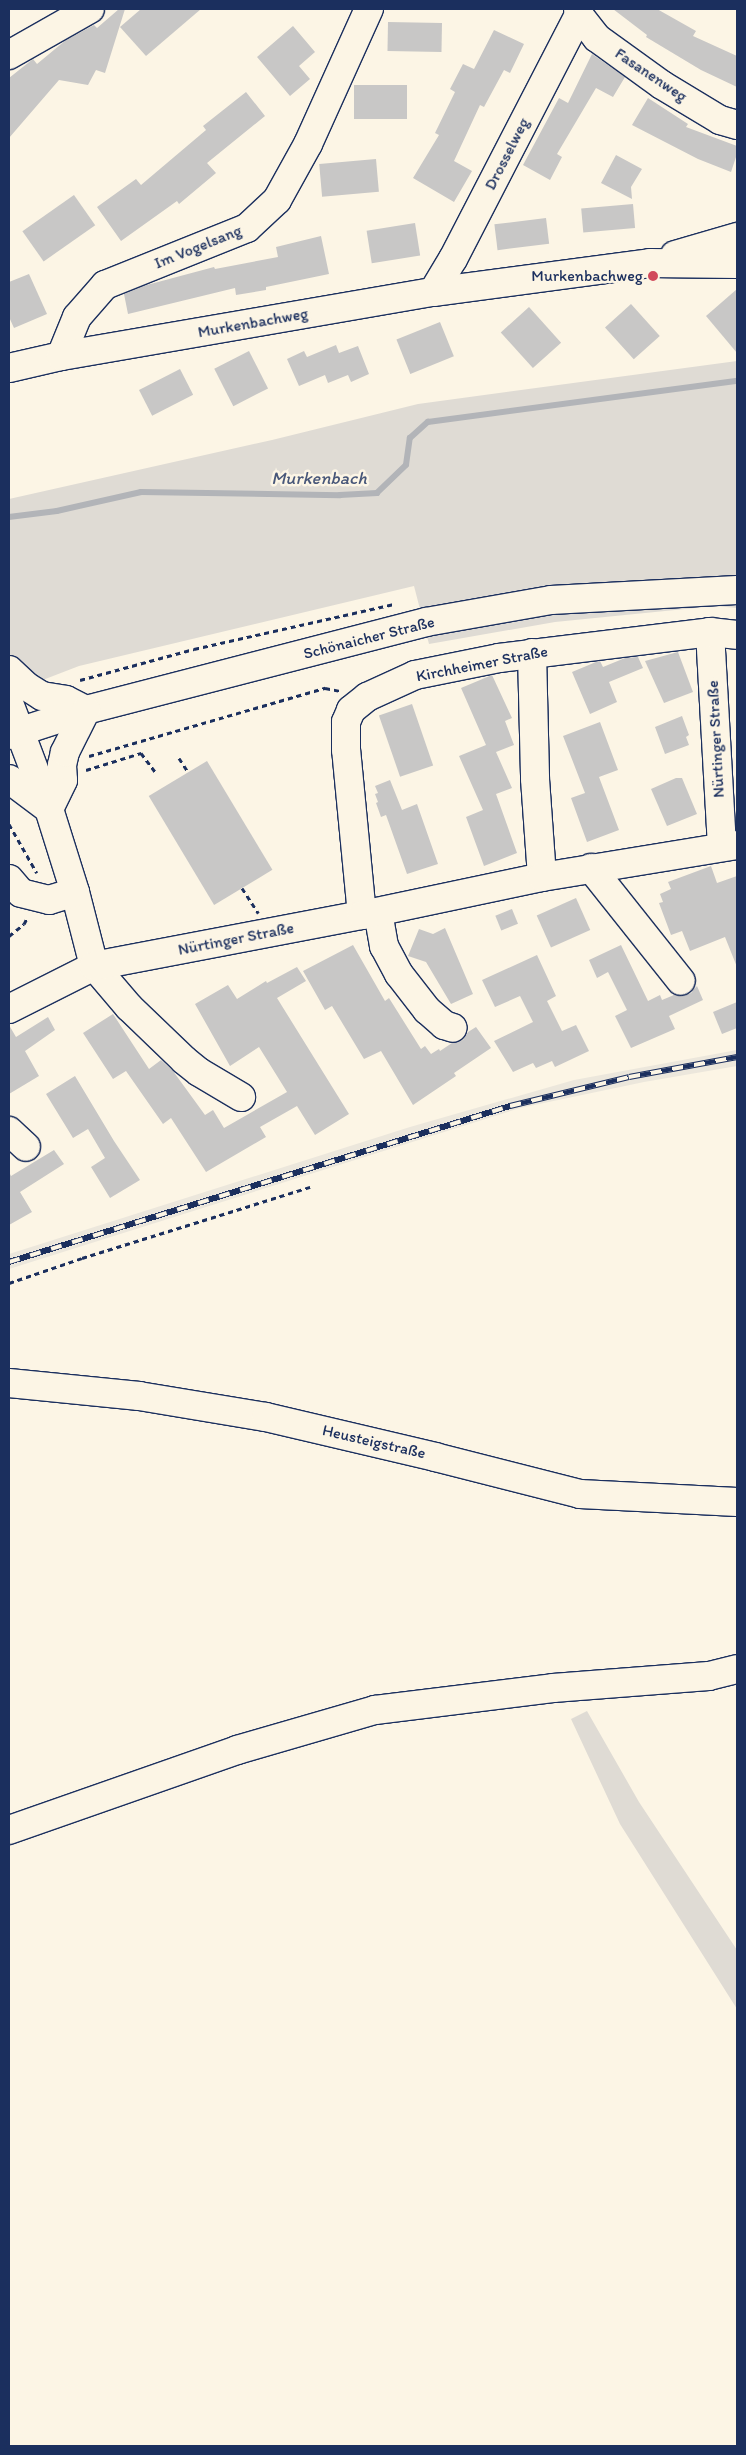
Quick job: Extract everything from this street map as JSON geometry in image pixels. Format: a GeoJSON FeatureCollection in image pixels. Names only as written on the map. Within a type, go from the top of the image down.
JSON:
{"type":"FeatureCollection","features":[{"type":"Feature","properties":{"kind":"street"},"geometry":{"type":"LineString","coordinates":[[9,55],[90,9]]}},
{"type":"Feature","properties":{"kind":"street","name":"Im Vogelsang"},"geometry":{"type":"LineString","coordinates":[[61,356],[78,317],[105,285],[247,228],[277,200],[308,144],[370,9]]}},
{"type":"Feature","properties":{"kind":"street","name":"Fasanenweg"},"geometry":{"type":"LineString","coordinates":[[579,12],[597,38],[662,85],[720,120],[737,125]]}},
{"type":"Feature","properties":{"kind":"street","name":"Drosselweg"},"geometry":{"type":"LineString","coordinates":[[433,292],[453,259],[579,12]]}},
{"type":"Feature","properties":{"kind":"street"},"geometry":{"type":"LineString","coordinates":[[650,263],[737,237]]}},
{"type":"Feature","properties":{"kind":"street","name":"Murkenbachweg"},"geometry":{"type":"LineString","coordinates":[[9,368],[61,356],[433,292],[650,263],[737,264]]}},
{"type":"Feature","properties":{"kind":"street","name":"Schönaicher Straße"},"geometry":{"type":"LineString","coordinates":[[14,733],[86,710],[426,622],[551,600],[737,590]]}},
{"type":"Feature","properties":{"kind":"street","name":"Kirchheimer Straße"},"geometry":{"type":"LineString","coordinates":[[370,914],[346,750],[346,722],[351,710],[367,697],[416,675],[532,653],[710,632],[737,635]]}},
{"type":"Feature","properties":{"kind":"street","name":"Nürtinger Straße"},"geometry":{"type":"LineString","coordinates":[[9,1009],[94,966],[370,914],[542,877],[730,845],[710,632]]}},
{"type":"Feature","properties":{"kind":"street"},"geometry":{"type":"LineString","coordinates":[[532,653],[535,779],[542,877]]}},
{"type":"Feature","properties":{"kind":"street"},"geometry":{"type":"LineString","coordinates":[[9,670],[26,686],[42,696],[66,700],[86,710],[72,756],[62,765],[63,780],[49,809]]}},
{"type":"Feature","properties":{"kind":"street"},"geometry":{"type":"LineString","coordinates":[[9,703],[14,733],[49,809],[75,892],[94,966],[129,1007],[184,1060],[199,1072],[241,1097]]}},
{"type":"Feature","properties":{"kind":"street"},"geometry":{"type":"LineString","coordinates":[[9,779],[49,809]]}},
{"type":"Feature","properties":{"kind":"street"},"geometry":{"type":"LineString","coordinates":[[591,868],[680,981]]}},
{"type":"Feature","properties":{"kind":"street"},"geometry":{"type":"LineString","coordinates":[[9,879],[21,892],[49,900],[75,892]]}},
{"type":"Feature","properties":{"kind":"street"},"geometry":{"type":"LineString","coordinates":[[370,914],[399,974],[428,1010],[444,1025],[453,1028]]}},
{"type":"Feature","properties":{"kind":"street","name":"Heusteigstraße"},"geometry":{"type":"LineString","coordinates":[[9,1383],[140,1396],[266,1417],[580,1494],[737,1502]]}},
{"type":"Feature","properties":{"kind":"street"},"geometry":{"type":"LineString","coordinates":[[9,1830],[237,1750],[375,1710],[560,1688],[709,1676],[737,1669]]}},
{"type":"Feature","properties":{"kind":"path"},"geometry":{"type":"LineString","coordinates":[[157,774],[141,753],[76,773],[72,756],[325,688],[367,697]]}},
{"type":"Feature","properties":{"kind":"path"},"geometry":{"type":"LineString","coordinates":[[179,758],[188,772]]}},
{"type":"Feature","properties":{"kind":"path"},"geometry":{"type":"LineString","coordinates":[[9,824],[38,875],[49,900]]}},
{"type":"Feature","properties":{"kind":"path"},"geometry":{"type":"LineString","coordinates":[[9,1283],[82,1258],[310,1187]]}},
{"type":"Feature","properties":{"kind":"shaded area"},"geometry":{"type":"Polygon","coordinates":[[[737,361],[737,608],[715,606],[555,622],[429,644],[414,586],[79,666],[9,693],[9,499],[272,440],[418,404],[737,361]]]}},
{"type":"Feature","properties":{"kind":"shaded area"},"geometry":{"type":"Polygon","coordinates":[[[737,1050],[737,1066],[644,1082],[520,1108],[9,1269],[9,1254],[410,1127],[574,1080],[737,1050]]]}},
{"type":"Feature","properties":{"kind":"shaded area"},"geometry":{"type":"Polygon","coordinates":[[[587,1711],[639,1802],[737,1950],[737,2009],[620,1824],[571,1719],[587,1711]]]}},
{"type":"Feature","properties":{"kind":"building"},"geometry":{"type":"Polygon","coordinates":[[[119,9],[125,9],[105,73],[96,70],[88,85],[59,80],[9,138],[9,78],[33,59],[37,64],[66,40],[94,25],[97,28],[119,9]]]}},
{"type":"Feature","properties":{"kind":"building"},"geometry":{"type":"Polygon","coordinates":[[[141,9],[201,9],[146,56],[120,27],[141,9]]]}},
{"type":"Feature","properties":{"kind":"building"},"geometry":{"type":"Polygon","coordinates":[[[613,9],[657,9],[696,31],[693,36],[737,56],[737,87],[701,70],[646,37],[647,35],[613,9]]]}},
{"type":"Feature","properties":{"kind":"building"},"geometry":{"type":"Polygon","coordinates":[[[388,22],[442,23],[441,52],[387,51],[388,22]]]}},
{"type":"Feature","properties":{"kind":"building"},"geometry":{"type":"Polygon","coordinates":[[[293,26],[315,52],[299,66],[310,79],[290,96],[257,57],[293,26]]]}},
{"type":"Feature","properties":{"kind":"building"},"geometry":{"type":"Polygon","coordinates":[[[494,30],[524,44],[510,73],[504,70],[484,107],[480,105],[454,161],[472,171],[454,202],[413,178],[439,135],[435,133],[455,92],[450,89],[463,64],[474,69],[494,30]]]}},
{"type":"Feature","properties":{"kind":"building"},"geometry":{"type":"Polygon","coordinates":[[[592,54],[625,77],[613,97],[596,88],[557,154],[562,157],[550,180],[523,165],[559,98],[568,103],[592,54]]]}},
{"type":"Feature","properties":{"kind":"building"},"geometry":{"type":"Polygon","coordinates":[[[354,85],[407,85],[407,119],[354,119],[354,85]]]}},
{"type":"Feature","properties":{"kind":"building"},"geometry":{"type":"Polygon","coordinates":[[[246,92],[265,116],[207,163],[216,173],[179,204],[177,201],[121,241],[97,207],[136,179],[141,185],[206,130],[203,126],[246,92]]]}},
{"type":"Feature","properties":{"kind":"building"},"geometry":{"type":"Polygon","coordinates":[[[648,98],[688,124],[686,127],[737,146],[737,154],[731,172],[698,159],[632,125],[648,98]]]}},
{"type":"Feature","properties":{"kind":"building"},"geometry":{"type":"Polygon","coordinates":[[[616,155],[642,169],[631,187],[632,199],[601,183],[616,155]]]}},
{"type":"Feature","properties":{"kind":"building"},"geometry":{"type":"Polygon","coordinates":[[[376,159],[379,192],[322,197],[319,164],[376,159]]]}},
{"type":"Feature","properties":{"kind":"building"},"geometry":{"type":"Polygon","coordinates":[[[74,195],[95,225],[44,261],[22,231],[74,195]]]}},
{"type":"Feature","properties":{"kind":"building"},"geometry":{"type":"Polygon","coordinates":[[[633,204],[635,228],[583,232],[581,209],[633,204]]]}},
{"type":"Feature","properties":{"kind":"building"},"geometry":{"type":"Polygon","coordinates":[[[546,218],[549,244],[498,250],[494,224],[546,218]]]}},
{"type":"Feature","properties":{"kind":"building"},"geometry":{"type":"Polygon","coordinates":[[[415,223],[420,256],[372,263],[367,231],[415,223]]]}},
{"type":"Feature","properties":{"kind":"building"},"geometry":{"type":"Polygon","coordinates":[[[321,236],[329,274],[266,287],[266,290],[236,295],[235,288],[128,314],[124,294],[143,286],[214,267],[215,269],[278,257],[276,247],[321,236]]]}},
{"type":"Feature","properties":{"kind":"building"},"geometry":{"type":"Polygon","coordinates":[[[29,274],[47,314],[14,328],[9,317],[9,282],[29,274]]]}},
{"type":"Feature","properties":{"kind":"building"},"geometry":{"type":"Polygon","coordinates":[[[737,289],[737,353],[706,316],[737,289]]]}},
{"type":"Feature","properties":{"kind":"building"},"geometry":{"type":"Polygon","coordinates":[[[631,304],[660,336],[634,359],[605,327],[631,304]]]}},
{"type":"Feature","properties":{"kind":"building"},"geometry":{"type":"Polygon","coordinates":[[[529,307],[561,343],[533,368],[501,332],[529,307]]]}},
{"type":"Feature","properties":{"kind":"building"},"geometry":{"type":"Polygon","coordinates":[[[440,322],[454,356],[410,374],[396,340],[440,322]]]}},
{"type":"Feature","properties":{"kind":"building"},"geometry":{"type":"Polygon","coordinates":[[[336,345],[339,353],[358,346],[369,374],[351,382],[348,375],[328,383],[325,375],[299,386],[287,359],[304,351],[307,357],[336,345]]]}},
{"type":"Feature","properties":{"kind":"building"},"geometry":{"type":"Polygon","coordinates":[[[249,351],[268,388],[233,406],[214,369],[249,351]]]}},
{"type":"Feature","properties":{"kind":"building"},"geometry":{"type":"Polygon","coordinates":[[[180,369],[193,395],[152,416],[139,390],[180,369]]]}},
{"type":"Feature","properties":{"kind":"building"},"geometry":{"type":"Polygon","coordinates":[[[678,652],[693,692],[664,703],[645,661],[678,652]]]}},
{"type":"Feature","properties":{"kind":"building"},"geometry":{"type":"Polygon","coordinates":[[[638,657],[643,668],[609,682],[617,702],[590,714],[572,672],[600,661],[603,667],[625,658],[638,657]]]}},
{"type":"Feature","properties":{"kind":"building"},"geometry":{"type":"Polygon","coordinates":[[[492,675],[512,718],[505,721],[514,745],[496,752],[512,788],[496,794],[517,853],[484,866],[466,817],[483,810],[459,756],[486,745],[461,688],[492,675]]]}},
{"type":"Feature","properties":{"kind":"building"},"geometry":{"type":"Polygon","coordinates":[[[412,704],[433,765],[400,777],[379,715],[412,704]]]}},
{"type":"Feature","properties":{"kind":"building"},"geometry":{"type":"Polygon","coordinates":[[[682,716],[689,735],[686,737],[689,745],[665,754],[655,727],[682,716]]]}},
{"type":"Feature","properties":{"kind":"building"},"geometry":{"type":"Polygon","coordinates":[[[600,722],[618,770],[599,777],[619,830],[587,842],[571,798],[585,793],[563,736],[600,722]]]}},
{"type":"Feature","properties":{"kind":"building"},"geometry":{"type":"Polygon","coordinates":[[[207,761],[272,870],[214,905],[149,796],[207,761]]]}},
{"type":"Feature","properties":{"kind":"building"},"geometry":{"type":"Polygon","coordinates":[[[676,778],[682,778],[697,814],[667,826],[651,789],[676,778]]]}},
{"type":"Feature","properties":{"kind":"building"},"geometry":{"type":"Polygon","coordinates":[[[390,780],[402,810],[417,804],[438,864],[407,874],[386,815],[381,817],[376,803],[378,802],[375,794],[378,793],[375,786],[390,780]]]}},
{"type":"Feature","properties":{"kind":"building"},"geometry":{"type":"Polygon","coordinates":[[[711,866],[717,883],[737,876],[737,967],[725,937],[690,951],[682,931],[671,935],[659,903],[663,902],[660,894],[671,889],[668,882],[711,866]]]}},
{"type":"Feature","properties":{"kind":"building"},"geometry":{"type":"Polygon","coordinates":[[[576,898],[590,930],[551,947],[537,915],[576,898]]]}},
{"type":"Feature","properties":{"kind":"building"},"geometry":{"type":"Polygon","coordinates":[[[512,909],[518,924],[501,931],[495,916],[512,909]]]}},
{"type":"Feature","properties":{"kind":"building"},"geometry":{"type":"Polygon","coordinates":[[[445,928],[473,994],[451,1004],[426,962],[408,956],[419,929],[433,934],[445,928]]]}},
{"type":"Feature","properties":{"kind":"building"},"geometry":{"type":"Polygon","coordinates":[[[353,945],[385,1001],[389,998],[421,1049],[425,1046],[431,1054],[439,1049],[440,1051],[452,1043],[463,1040],[468,1032],[476,1027],[491,1048],[454,1073],[456,1076],[413,1105],[381,1051],[364,1059],[332,1006],[325,1010],[303,971],[353,945]]]}},
{"type":"Feature","properties":{"kind":"building"},"geometry":{"type":"Polygon","coordinates":[[[621,945],[648,1001],[660,995],[662,1000],[674,995],[684,996],[691,993],[697,986],[703,1000],[669,1016],[675,1029],[631,1048],[615,1016],[627,1010],[608,972],[597,978],[589,960],[621,945]]]}},
{"type":"Feature","properties":{"kind":"building"},"geometry":{"type":"Polygon","coordinates":[[[537,955],[556,996],[547,1001],[562,1031],[576,1025],[589,1051],[555,1067],[552,1061],[536,1068],[533,1063],[513,1072],[494,1041],[533,1022],[520,996],[495,1007],[482,980],[537,955]]]}},
{"type":"Feature","properties":{"kind":"building"},"geometry":{"type":"Polygon","coordinates":[[[297,967],[306,981],[277,998],[349,1114],[315,1135],[297,1106],[260,1127],[266,1137],[206,1172],[171,1118],[163,1124],[126,1071],[113,1079],[83,1033],[113,1014],[149,1069],[161,1060],[173,1071],[205,1115],[213,1110],[224,1128],[287,1092],[259,1047],[230,1066],[195,1004],[228,985],[237,999],[266,981],[267,983],[297,967]]]}},
{"type":"Feature","properties":{"kind":"building"},"geometry":{"type":"Polygon","coordinates":[[[737,1002],[737,1028],[722,1034],[713,1012],[737,1002]]]}},
{"type":"Feature","properties":{"kind":"building"},"geometry":{"type":"Polygon","coordinates":[[[48,1017],[55,1030],[25,1051],[39,1076],[9,1094],[9,1025],[16,1037],[48,1017]]]}},
{"type":"Feature","properties":{"kind":"building"},"geometry":{"type":"Polygon","coordinates":[[[75,1076],[140,1180],[110,1198],[91,1167],[105,1158],[88,1129],[73,1138],[46,1094],[75,1076]]]}},
{"type":"Feature","properties":{"kind":"building"},"geometry":{"type":"Polygon","coordinates":[[[54,1150],[64,1164],[20,1192],[32,1212],[9,1225],[9,1172],[11,1176],[54,1150]]]}},
{"type":"Feature","properties":{"kind":"waterway","name":"Murkenbach"},"geometry":{"type":"LineString","coordinates":[[9,517],[57,511],[141,492],[340,495],[377,493],[406,465],[410,438],[428,422],[737,381]]}},
{"type":"Feature","properties":{"kind":"railway"},"geometry":{"type":"LineString","coordinates":[[9,1262],[510,1106],[629,1077],[737,1057]]}},
{"type":"Feature","properties":{"kind":"place","name":"Murkenbachweg"},"geometry":{"type":"Point","coordinates":[653,276]}}]}
